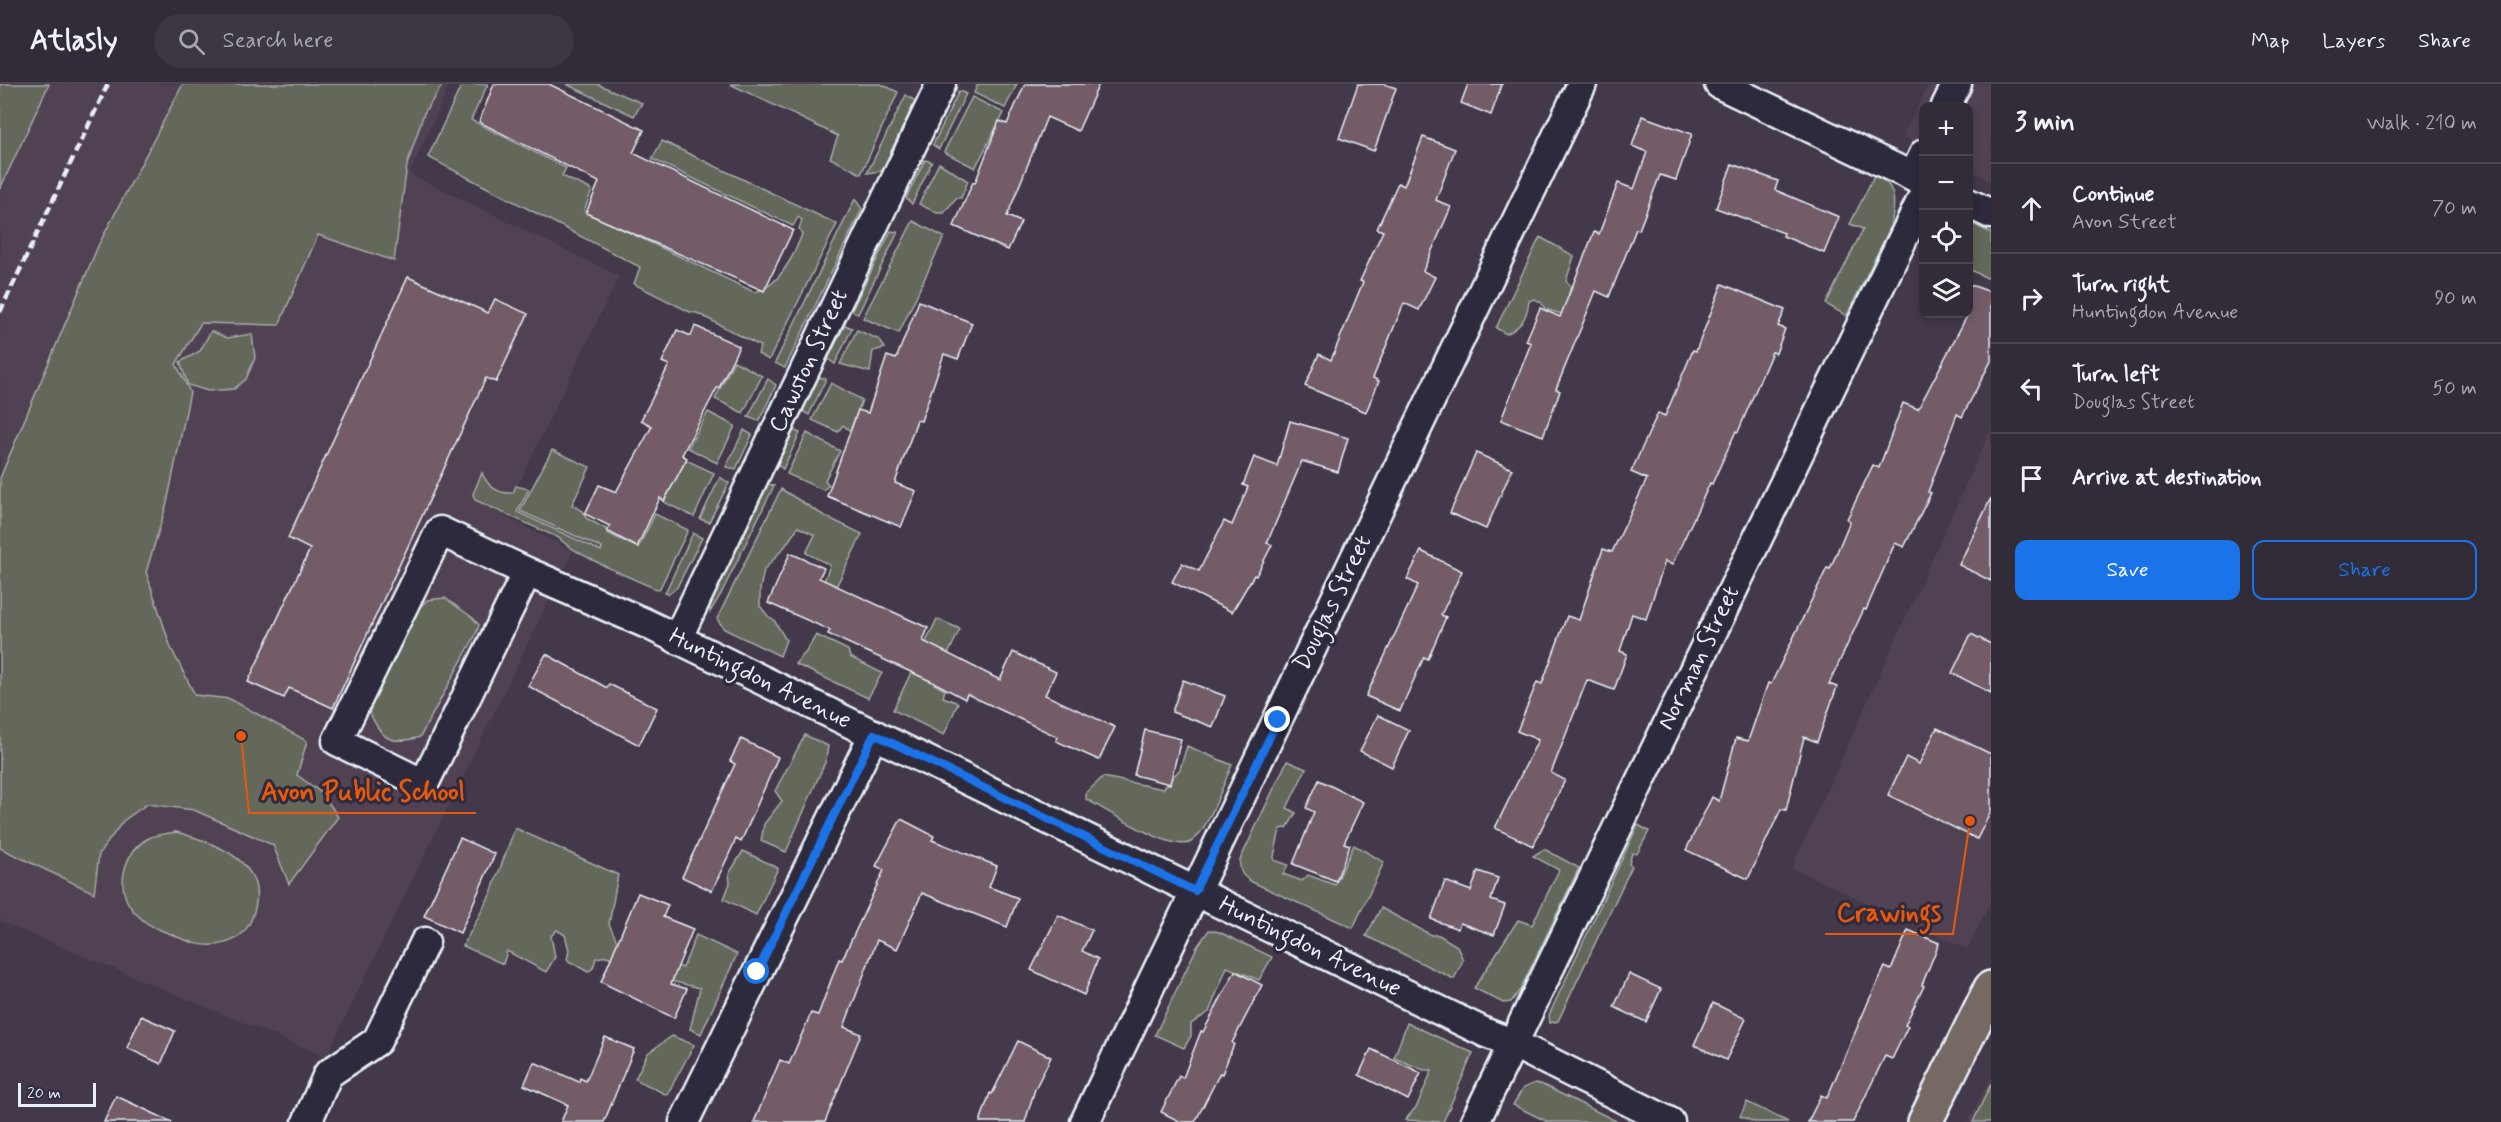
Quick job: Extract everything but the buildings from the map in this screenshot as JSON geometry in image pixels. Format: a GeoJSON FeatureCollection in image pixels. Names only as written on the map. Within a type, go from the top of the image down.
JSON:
{"type":"FeatureCollection","features":[{"type":"Feature","properties":{"kind":"main road"},"geometry":{"type":"LineString","coordinates":[[1924,1122],[1991,987]]}},
{"type":"Feature","properties":{"kind":"street","name":"Cawston Street"},"geometry":{"type":"LineString","coordinates":[[677,639],[941,84]]}},
{"type":"Feature","properties":{"kind":"street","name":"Douglas Street"},"geometry":{"type":"LineString","coordinates":[[1086,1122],[1582,84]]}},
{"type":"Feature","properties":{"kind":"street"},"geometry":{"type":"LineString","coordinates":[[1719,84],[1919,176]]}},
{"type":"Feature","properties":{"kind":"street"},"geometry":{"type":"LineString","coordinates":[[1948,102],[1957,84]]}},
{"type":"Feature","properties":{"kind":"street","name":"Norman Street"},"geometry":{"type":"LineString","coordinates":[[1475,1122],[1919,181]]}},
{"type":"Feature","properties":{"kind":"street"},"geometry":{"type":"LineString","coordinates":[[1973,205],[1991,214]]}},
{"type":"Feature","properties":{"kind":"street","name":"Huntingdon Avenue"},"geometry":{"type":"LineString","coordinates":[[527,572],[424,784],[337,741],[440,531],[677,639],[1486,1033],[1512,1043],[1670,1122]]}},
{"type":"Feature","properties":{"kind":"street"},"geometry":{"type":"LineString","coordinates":[[684,1122],[874,734]]}},
{"type":"Feature","properties":{"kind":"street"},"geometry":{"type":"LineString","coordinates":[[307,1122],[328,1074],[377,1041],[425,942]]}},
{"type":"Feature","properties":{"kind":"shaded area"},"geometry":{"type":"Polygon","coordinates":[[[49,84],[450,84],[409,174],[619,276],[503,516],[573,551],[326,1057],[0,921],[0,189],[49,84]]]}},
{"type":"Feature","properties":{"kind":"shaded area"},"geometry":{"type":"Polygon","coordinates":[[[1929,84],[1991,84],[1991,181],[1973,171],[1973,102],[1920,102],[1929,84]]]}},
{"type":"Feature","properties":{"kind":"shaded area"},"geometry":{"type":"Polygon","coordinates":[[[1919,104],[1919,145],[1903,136],[1919,104]]]}},
{"type":"Feature","properties":{"kind":"shaded area"},"geometry":{"type":"Polygon","coordinates":[[[1991,429],[1991,901],[1967,949],[1792,868],[1991,429]]]}},
{"type":"Feature","properties":{"kind":"shaded area"},"geometry":{"type":"Polygon","coordinates":[[[1991,1077],[1991,1122],[1968,1122],[1991,1077]]]}},
{"type":"Feature","properties":{"kind":"green space"},"geometry":{"type":"Polygon","coordinates":[[[0,84],[49,84],[0,189],[0,84]]]}},
{"type":"Feature","properties":{"kind":"green space"},"geometry":{"type":"Polygon","coordinates":[[[183,84],[443,84],[424,113],[407,165],[394,261],[318,235],[279,325],[201,323],[176,364],[190,392],[167,503],[146,572],[171,648],[195,695],[230,699],[307,741],[297,775],[323,794],[338,817],[289,884],[273,845],[194,810],[147,804],[123,821],[99,854],[94,893],[0,848],[0,478],[98,246],[183,84]]]}},
{"type":"Feature","properties":{"kind":"green space"},"geometry":{"type":"Polygon","coordinates":[[[462,84],[488,84],[471,120],[566,168],[562,176],[592,190],[584,211],[754,292],[770,284],[784,270],[802,234],[799,229],[802,220],[798,217],[793,226],[652,159],[662,141],[837,224],[769,360],[758,354],[760,346],[634,284],[640,267],[428,157],[462,84]]]}},
{"type":"Feature","properties":{"kind":"green space"},"geometry":{"type":"Polygon","coordinates":[[[566,84],[597,84],[642,103],[634,116],[566,84]]]}},
{"type":"Feature","properties":{"kind":"green space"},"geometry":{"type":"Polygon","coordinates":[[[730,84],[881,84],[898,92],[861,174],[830,158],[838,136],[730,84]]]}},
{"type":"Feature","properties":{"kind":"green space"},"geometry":{"type":"Polygon","coordinates":[[[978,84],[1017,84],[1005,108],[974,93],[978,84]]]}},
{"type":"Feature","properties":{"kind":"green space"},"geometry":{"type":"Polygon","coordinates":[[[959,91],[966,94],[939,149],[933,145],[959,91]]]}},
{"type":"Feature","properties":{"kind":"green space"},"geometry":{"type":"Polygon","coordinates":[[[906,95],[915,101],[884,166],[881,171],[867,173],[906,95]]]}},
{"type":"Feature","properties":{"kind":"green space"},"geometry":{"type":"Polygon","coordinates":[[[972,97],[1004,113],[975,168],[944,152],[972,97]]]}},
{"type":"Feature","properties":{"kind":"green space"},"geometry":{"type":"Polygon","coordinates":[[[925,160],[932,162],[912,204],[906,198],[925,160]]]}},
{"type":"Feature","properties":{"kind":"green space"},"geometry":{"type":"Polygon","coordinates":[[[939,163],[968,181],[961,198],[956,198],[944,213],[937,213],[919,204],[939,163]]]}},
{"type":"Feature","properties":{"kind":"green space"},"geometry":{"type":"Polygon","coordinates":[[[1874,176],[1882,179],[1891,190],[1894,205],[1892,220],[1845,315],[1826,304],[1863,229],[1850,224],[1874,176]]]}},
{"type":"Feature","properties":{"kind":"green space"},"geometry":{"type":"Polygon","coordinates":[[[855,199],[862,209],[785,368],[775,363],[855,199]]]}},
{"type":"Feature","properties":{"kind":"green space"},"geometry":{"type":"Polygon","coordinates":[[[913,221],[944,237],[899,333],[863,318],[913,221]]]}},
{"type":"Feature","properties":{"kind":"green space"},"geometry":{"type":"Polygon","coordinates":[[[1973,224],[1991,233],[1991,280],[1973,271],[1973,224]]]}},
{"type":"Feature","properties":{"kind":"green space"},"geometry":{"type":"Polygon","coordinates":[[[891,231],[898,232],[858,314],[852,310],[891,231]]]}},
{"type":"Feature","properties":{"kind":"green space"},"geometry":{"type":"Polygon","coordinates":[[[1540,237],[1574,256],[1566,281],[1571,286],[1568,297],[1585,304],[1579,319],[1545,309],[1541,302],[1534,299],[1529,301],[1522,321],[1506,334],[1496,328],[1540,237]]]}},
{"type":"Feature","properties":{"kind":"green space"},"geometry":{"type":"Polygon","coordinates":[[[845,325],[852,328],[835,364],[828,359],[845,325]]]}},
{"type":"Feature","properties":{"kind":"green space"},"geometry":{"type":"Polygon","coordinates":[[[857,330],[880,340],[885,348],[873,351],[870,372],[840,364],[857,330]]]}},
{"type":"Feature","properties":{"kind":"green space"},"geometry":{"type":"Polygon","coordinates":[[[211,331],[227,338],[252,334],[255,358],[246,379],[234,389],[208,391],[188,385],[180,362],[200,351],[211,331]]]}},
{"type":"Feature","properties":{"kind":"green space"},"geometry":{"type":"Polygon","coordinates":[[[734,361],[762,376],[743,413],[715,399],[734,361]]]}},
{"type":"Feature","properties":{"kind":"green space"},"geometry":{"type":"Polygon","coordinates":[[[819,377],[826,379],[809,415],[802,411],[819,377]]]}},
{"type":"Feature","properties":{"kind":"green space"},"geometry":{"type":"Polygon","coordinates":[[[768,379],[776,385],[759,421],[748,417],[768,379]]]}},
{"type":"Feature","properties":{"kind":"green space"},"geometry":{"type":"Polygon","coordinates":[[[831,383],[862,400],[850,431],[843,425],[838,432],[812,420],[831,383]]]}},
{"type":"Feature","properties":{"kind":"green space"},"geometry":{"type":"Polygon","coordinates":[[[708,412],[735,426],[717,463],[688,448],[708,412]]]}},
{"type":"Feature","properties":{"kind":"green space"},"geometry":{"type":"Polygon","coordinates":[[[744,430],[752,435],[736,469],[726,467],[744,430]]]}},
{"type":"Feature","properties":{"kind":"green space"},"geometry":{"type":"Polygon","coordinates":[[[793,430],[800,433],[783,469],[777,464],[793,430]]]}},
{"type":"Feature","properties":{"kind":"green space"},"geometry":{"type":"Polygon","coordinates":[[[807,433],[840,451],[825,480],[829,485],[823,490],[787,474],[807,433]]]}},
{"type":"Feature","properties":{"kind":"green space"},"geometry":{"type":"Polygon","coordinates":[[[552,450],[590,467],[572,505],[583,511],[586,518],[606,529],[607,533],[638,548],[655,514],[688,530],[659,590],[591,559],[559,538],[475,500],[473,494],[482,473],[487,482],[499,491],[513,493],[516,486],[529,489],[517,512],[601,551],[602,548],[520,511],[552,450]]]}},
{"type":"Feature","properties":{"kind":"green space"},"geometry":{"type":"Polygon","coordinates":[[[686,460],[714,473],[694,517],[664,502],[686,460]]]}},
{"type":"Feature","properties":{"kind":"green space"},"geometry":{"type":"Polygon","coordinates":[[[720,477],[729,483],[709,522],[700,519],[720,477]]]}},
{"type":"Feature","properties":{"kind":"green space"},"geometry":{"type":"Polygon","coordinates":[[[767,483],[774,486],[710,612],[710,602],[715,590],[767,483]]]}},
{"type":"Feature","properties":{"kind":"green space"},"geometry":{"type":"Polygon","coordinates":[[[781,489],[823,515],[862,534],[831,597],[821,590],[830,565],[806,553],[815,535],[798,527],[764,570],[760,589],[760,606],[774,620],[786,640],[780,656],[724,629],[717,619],[781,489]]]}},
{"type":"Feature","properties":{"kind":"green space"},"geometry":{"type":"Polygon","coordinates":[[[693,533],[702,538],[677,587],[669,594],[665,593],[693,533]]]}},
{"type":"Feature","properties":{"kind":"green space"},"geometry":{"type":"Polygon","coordinates":[[[445,598],[473,618],[479,625],[476,634],[420,737],[401,741],[387,738],[378,728],[369,711],[420,607],[427,600],[445,598]]]}},
{"type":"Feature","properties":{"kind":"green space"},"geometry":{"type":"Polygon","coordinates":[[[937,619],[960,629],[934,684],[945,690],[943,697],[958,703],[944,735],[893,710],[937,619]]]}},
{"type":"Feature","properties":{"kind":"green space"},"geometry":{"type":"Polygon","coordinates":[[[816,635],[848,650],[850,657],[882,673],[868,698],[795,664],[806,652],[816,635]]]}},
{"type":"Feature","properties":{"kind":"green space"},"geometry":{"type":"Polygon","coordinates":[[[805,735],[828,746],[826,760],[786,852],[761,841],[764,824],[782,801],[775,791],[805,735]]]}},
{"type":"Feature","properties":{"kind":"green space"},"geometry":{"type":"Polygon","coordinates":[[[1187,746],[1232,765],[1209,818],[1191,842],[1182,844],[1155,836],[1086,799],[1086,793],[1103,777],[1163,789],[1180,769],[1187,746]]]}},
{"type":"Feature","properties":{"kind":"green space"},"geometry":{"type":"Polygon","coordinates":[[[1287,761],[1306,769],[1287,808],[1296,813],[1287,828],[1280,829],[1274,856],[1274,860],[1288,865],[1283,874],[1302,881],[1308,875],[1335,885],[1354,845],[1384,862],[1353,928],[1252,882],[1241,871],[1240,860],[1287,761]]]}},
{"type":"Feature","properties":{"kind":"green space"},"geometry":{"type":"Polygon","coordinates":[[[1638,825],[1649,831],[1637,854],[1632,853],[1629,864],[1632,866],[1558,1021],[1550,1023],[1549,1015],[1638,825]]]}},
{"type":"Feature","properties":{"kind":"green space"},"geometry":{"type":"Polygon","coordinates":[[[515,828],[618,875],[609,924],[617,941],[683,968],[696,935],[737,954],[701,1034],[690,1029],[700,988],[671,981],[668,986],[607,956],[596,958],[593,968],[588,972],[567,960],[569,950],[565,935],[557,930],[551,936],[555,957],[546,972],[507,951],[503,964],[463,946],[491,893],[515,828]]]}},
{"type":"Feature","properties":{"kind":"green space"},"geometry":{"type":"Polygon","coordinates":[[[176,832],[223,849],[237,858],[247,869],[254,882],[257,897],[251,921],[237,938],[221,944],[197,944],[147,923],[128,904],[124,892],[124,874],[135,849],[149,838],[176,832]]]}},
{"type":"Feature","properties":{"kind":"green space"},"geometry":{"type":"Polygon","coordinates":[[[1544,849],[1579,868],[1520,990],[1511,1002],[1503,1003],[1474,988],[1518,920],[1532,925],[1559,870],[1533,856],[1544,849]]]}},
{"type":"Feature","properties":{"kind":"green space"},"geometry":{"type":"Polygon","coordinates":[[[743,851],[778,868],[756,915],[724,899],[730,883],[729,874],[743,851]]]}},
{"type":"Feature","properties":{"kind":"green space"},"geometry":{"type":"Polygon","coordinates":[[[1381,908],[1457,946],[1463,960],[1454,979],[1366,936],[1381,908]]]}},
{"type":"Feature","properties":{"kind":"green space"},"geometry":{"type":"Polygon","coordinates":[[[1209,930],[1219,932],[1272,957],[1259,980],[1227,967],[1209,1012],[1191,1024],[1191,1036],[1184,1048],[1155,1035],[1197,947],[1209,930]]]}},
{"type":"Feature","properties":{"kind":"green space"},"geometry":{"type":"Polygon","coordinates":[[[1407,1023],[1473,1053],[1443,1122],[1405,1120],[1417,1106],[1432,1070],[1424,1070],[1394,1058],[1407,1023]]]}},
{"type":"Feature","properties":{"kind":"green space"},"geometry":{"type":"Polygon","coordinates":[[[672,1036],[694,1045],[667,1095],[635,1079],[648,1053],[672,1036]]]}},
{"type":"Feature","properties":{"kind":"green space"},"geometry":{"type":"Polygon","coordinates":[[[1535,1083],[1618,1122],[1548,1122],[1513,1105],[1523,1088],[1535,1083]]]}},
{"type":"Feature","properties":{"kind":"green space"},"geometry":{"type":"Polygon","coordinates":[[[1991,1084],[1991,1122],[1973,1122],[1991,1084]]]}},
{"type":"Feature","properties":{"kind":"green space"},"geometry":{"type":"Polygon","coordinates":[[[1747,1102],[1788,1122],[1754,1122],[1740,1116],[1747,1102]]]}},
{"type":"Feature","properties":{"kind":"railway"},"geometry":{"type":"LineString","coordinates":[[0,312],[108,84]]}},
{"type":"Feature","properties":{"kind":"place","name":"Avon Public School"},"geometry":{"type":"Point","coordinates":[241,736]}},
{"type":"Feature","properties":{"kind":"place","name":"Crawings"},"geometry":{"type":"Point","coordinates":[1970,821]}},
{"type":"Feature","properties":{"kind":"route"},"geometry":{"type":"LineString","coordinates":[[757,972],[874,734],[1195,891],[1278,720]]}}]}
